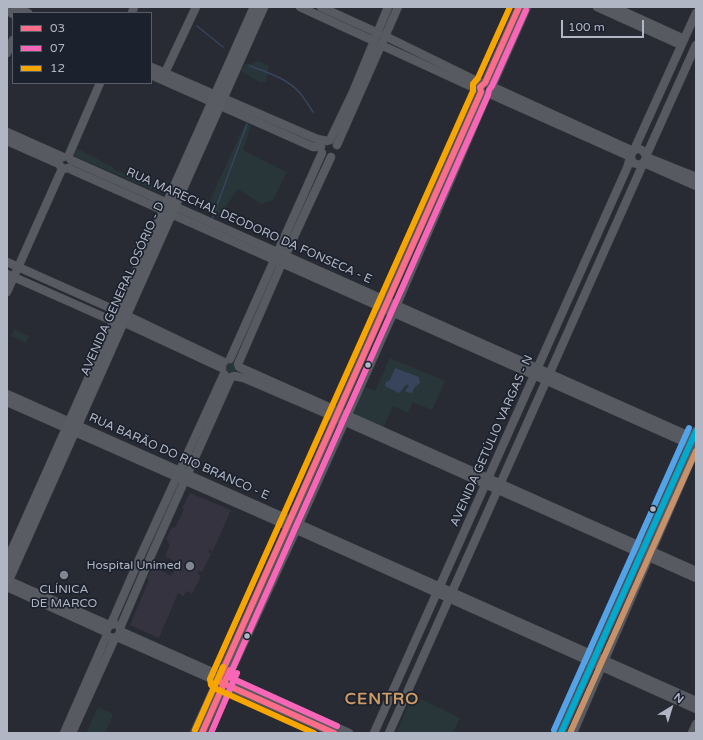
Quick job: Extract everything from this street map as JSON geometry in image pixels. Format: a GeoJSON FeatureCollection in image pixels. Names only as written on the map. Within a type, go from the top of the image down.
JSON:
{"type":"FeatureCollection","features":[{"type":"Feature","properties":{"kind":"main road","name":"AVENIDA GENERAL OSÓRIO - D"},"geometry":{"type":"LineString","coordinates":[[7,563],[72,427],[121,318],[217,100],[255,7]]}},
{"type":"Feature","properties":{"kind":"main road","name":"AVENIDA GENERAL OSÓRIO - D"},"geometry":{"type":"LineString","coordinates":[[217,100],[263,7]]}},
{"type":"Feature","properties":{"kind":"main road","name":"AVENIDA GENERAL OSÓRIO - D"},"geometry":{"type":"LineString","coordinates":[[7,582],[72,427]]}},
{"type":"Feature","properties":{"kind":"street"},"geometry":{"type":"LineString","coordinates":[[15,7],[26,11]]}},
{"type":"Feature","properties":{"kind":"street"},"geometry":{"type":"LineString","coordinates":[[163,76],[196,7]]}},
{"type":"Feature","properties":{"kind":"street"},"geometry":{"type":"LineString","coordinates":[[300,7],[309,9],[380,39],[486,89],[632,154],[642,150],[645,160],[696,186]]}},
{"type":"Feature","properties":{"kind":"street"},"geometry":{"type":"LineString","coordinates":[[320,7],[380,39]]}},
{"type":"Feature","properties":{"kind":"street"},"geometry":{"type":"LineString","coordinates":[[380,39],[388,7]]}},
{"type":"Feature","properties":{"kind":"street"},"geometry":{"type":"LineString","coordinates":[[331,142],[353,92],[398,7]]}},
{"type":"Feature","properties":{"kind":"street"},"geometry":{"type":"LineString","coordinates":[[194,733],[222,680],[294,525],[342,416],[394,309],[519,7]]}},
{"type":"Feature","properties":{"kind":"street"},"geometry":{"type":"LineString","coordinates":[[342,416],[385,305],[486,89],[527,7]]}},
{"type":"Feature","properties":{"kind":"street"},"geometry":{"type":"LineString","coordinates":[[596,7],[683,42]]}},
{"type":"Feature","properties":{"kind":"street"},"geometry":{"type":"LineString","coordinates":[[614,7],[683,42]]}},
{"type":"Feature","properties":{"kind":"street","name":"AVENIDA GETÚLIO VARGAS - N"},"geometry":{"type":"LineString","coordinates":[[374,733],[696,13]]}},
{"type":"Feature","properties":{"kind":"street"},"geometry":{"type":"LineString","coordinates":[[7,53],[12,42]]}},
{"type":"Feature","properties":{"kind":"street","name":"AVENIDA GETÚLIO VARGAS - N"},"geometry":{"type":"LineString","coordinates":[[389,733],[695,48]]}},
{"type":"Feature","properties":{"kind":"street"},"geometry":{"type":"LineString","coordinates":[[152,68],[163,76],[322,150],[327,157],[331,157]]}},
{"type":"Feature","properties":{"kind":"street"},"geometry":{"type":"LineString","coordinates":[[152,75],[163,76]]}},
{"type":"Feature","properties":{"kind":"street"},"geometry":{"type":"LineString","coordinates":[[7,292],[10,276],[18,267],[100,84]]}},
{"type":"Feature","properties":{"kind":"street"},"geometry":{"type":"LineString","coordinates":[[217,100],[317,139],[331,142],[337,152],[331,157],[284,259],[238,366],[239,371],[228,369]]}},
{"type":"Feature","properties":{"kind":"street","name":"RUA MARECHAL DEODORO DA FONSECA - E"},"geometry":{"type":"LineString","coordinates":[[8,136],[547,377],[695,441]]}},
{"type":"Feature","properties":{"kind":"street"},"geometry":{"type":"LineString","coordinates":[[72,733],[118,634],[182,476],[322,150],[324,142],[331,142]]}},
{"type":"Feature","properties":{"kind":"street"},"geometry":{"type":"LineString","coordinates":[[632,154],[635,164],[645,160],[696,177]]}},
{"type":"Feature","properties":{"kind":"street"},"geometry":{"type":"LineString","coordinates":[[7,262],[70,291],[121,318],[244,378],[323,407]]}},
{"type":"Feature","properties":{"kind":"street"},"geometry":{"type":"LineString","coordinates":[[10,276],[66,300],[121,318]]}},
{"type":"Feature","properties":{"kind":"street"},"geometry":{"type":"LineString","coordinates":[[66,300],[70,291]]}},
{"type":"Feature","properties":{"kind":"street"},"geometry":{"type":"LineString","coordinates":[[228,369],[236,361],[238,366],[342,416],[646,552],[696,571]]}},
{"type":"Feature","properties":{"kind":"street","name":"RUA BARÃO DO RIO BRANCO - E"},"geometry":{"type":"LineString","coordinates":[[7,394],[12,401],[294,525],[604,665]]}},
{"type":"Feature","properties":{"kind":"street"},"geometry":{"type":"LineString","coordinates":[[561,733],[646,552],[695,441]]}},
{"type":"Feature","properties":{"kind":"street"},"geometry":{"type":"LineString","coordinates":[[64,733],[108,629],[139,561],[182,476]]}},
{"type":"Feature","properties":{"kind":"street"},"geometry":{"type":"LineString","coordinates":[[646,552],[696,578]]}},
{"type":"Feature","properties":{"kind":"street"},"geometry":{"type":"LineString","coordinates":[[573,733],[604,665],[646,552]]}},
{"type":"Feature","properties":{"kind":"street"},"geometry":{"type":"LineString","coordinates":[[139,561],[147,564]]}},
{"type":"Feature","properties":{"kind":"street"},"geometry":{"type":"LineString","coordinates":[[7,582],[108,629],[112,638],[118,634]]}},
{"type":"Feature","properties":{"kind":"street"},"geometry":{"type":"LineString","coordinates":[[108,629],[116,625],[118,634]]}},
{"type":"Feature","properties":{"kind":"street"},"geometry":{"type":"LineString","coordinates":[[118,634],[222,680],[349,733]]}},
{"type":"Feature","properties":{"kind":"street"},"geometry":{"type":"LineString","coordinates":[[604,665],[624,669],[696,701]]}},
{"type":"Feature","properties":{"kind":"street"},"geometry":{"type":"LineString","coordinates":[[604,665],[696,709]]}},
{"type":"Feature","properties":{"kind":"street"},"geometry":{"type":"LineString","coordinates":[[202,733],[222,680]]}},
{"type":"Feature","properties":{"kind":"street"},"geometry":{"type":"LineString","coordinates":[[222,680],[334,733]]}},
{"type":"Feature","properties":{"kind":"street"},"geometry":{"type":"LineString","coordinates":[[692,733],[696,724]]}},
{"type":"Feature","properties":{"kind":"shaded area"},"geometry":{"type":"Polygon","coordinates":[[[258,61],[269,66],[266,82],[259,82],[241,71],[245,64],[252,64],[258,61]]]}},
{"type":"Feature","properties":{"kind":"shaded area"},"geometry":{"type":"Polygon","coordinates":[[[245,124],[251,125],[243,150],[287,172],[273,200],[261,204],[238,189],[218,218],[209,213],[208,204],[245,124]]]}},
{"type":"Feature","properties":{"kind":"shaded area"},"geometry":{"type":"Polygon","coordinates":[[[77,149],[113,167],[113,169],[153,186],[161,186],[166,180],[169,181],[163,194],[74,156],[77,149]]]}},
{"type":"Feature","properties":{"kind":"shaded area"},"geometry":{"type":"Polygon","coordinates":[[[14,329],[29,336],[26,343],[11,336],[14,329]]]}},
{"type":"Feature","properties":{"kind":"shaded area"},"geometry":{"type":"Polygon","coordinates":[[[390,358],[445,381],[432,410],[413,402],[408,413],[393,406],[383,428],[352,414],[365,387],[375,391],[390,358]]]}},
{"type":"Feature","properties":{"kind":"shaded area"},"geometry":{"type":"Polygon","coordinates":[[[230,362],[234,364],[236,368],[234,372],[230,374],[226,372],[224,368],[226,364],[230,362]]]}},
{"type":"Feature","properties":{"kind":"shaded area","name":"Hospital Unimed"},"geometry":{"type":"Polygon","coordinates":[[[190,493],[231,510],[213,551],[209,550],[208,552],[211,554],[202,572],[199,571],[197,573],[201,576],[192,594],[186,591],[184,596],[178,593],[159,638],[130,625],[153,567],[159,570],[161,566],[163,567],[162,571],[171,576],[178,563],[165,556],[170,545],[168,544],[169,541],[166,539],[172,527],[175,528],[184,509],[182,508],[190,493]]]}},
{"type":"Feature","properties":{"kind":"shaded area"},"geometry":{"type":"Polygon","coordinates":[[[413,695],[460,718],[453,733],[396,733],[413,695]]]}},
{"type":"Feature","properties":{"kind":"shaded area"},"geometry":{"type":"Polygon","coordinates":[[[98,707],[113,714],[105,733],[86,733],[98,707]]]}},
{"type":"Feature","properties":{"kind":"water"},"geometry":{"type":"Polygon","coordinates":[[[395,368],[419,377],[420,383],[414,388],[412,393],[406,392],[406,389],[409,387],[407,384],[399,393],[385,386],[386,382],[390,380],[395,368]]]}},
{"type":"Feature","properties":{"kind":"waterway"},"geometry":{"type":"LineString","coordinates":[[197,26],[223,47]]}},
{"type":"Feature","properties":{"kind":"waterway"},"geometry":{"type":"LineString","coordinates":[[250,66],[277,76],[290,84],[300,93],[313,112]]}},
{"type":"Feature","properties":{"kind":"waterway"},"geometry":{"type":"LineString","coordinates":[[212,219],[247,124]]}},
{"type":"Feature","properties":{"kind":"transit line","name":"12"},"geometry":{"type":"LineString","coordinates":[[314,733],[214,688],[211,685],[210,679],[473,91],[473,84],[478,78],[510,7]]}},
{"type":"Feature","properties":{"kind":"transit line","name":"03"},"geometry":{"type":"LineString","coordinates":[[334,733],[218,681],[481,92],[480,87],[485,83],[519,7]]}},
{"type":"Feature","properties":{"kind":"transit line","name":"07"},"geometry":{"type":"LineString","coordinates":[[337,726],[229,677],[489,90],[526,10]]}},
{"type":"Feature","properties":{"kind":"transit line"},"geometry":{"type":"LineString","coordinates":[[554,730],[689,428]]}},
{"type":"Feature","properties":{"kind":"transit line"},"geometry":{"type":"LineString","coordinates":[[561,733],[696,431]]}},
{"type":"Feature","properties":{"kind":"transit line"},"geometry":{"type":"LineString","coordinates":[[570,733],[696,451]]}},
{"type":"Feature","properties":{"kind":"transit line","name":"12"},"geometry":{"type":"LineString","coordinates":[[195,730],[223,667]]}},
{"type":"Feature","properties":{"kind":"transit line","name":"03"},"geometry":{"type":"LineString","coordinates":[[202,733],[230,670]]}},
{"type":"Feature","properties":{"kind":"transit line","name":"07"},"geometry":{"type":"LineString","coordinates":[[211,733],[237,673]]}},
{"type":"Feature","properties":{"kind":"place","name":"Hospital Unimed"},"geometry":{"type":"Point","coordinates":[190,566]}},
{"type":"Feature","properties":{"kind":"place","name":"CLÍNICA DE MARCO"},"geometry":{"type":"Point","coordinates":[64,575]}},
{"type":"Feature","properties":{"kind":"district","name":"CENTRO"},"geometry":{"type":"Point","coordinates":[382,700]}}]}
